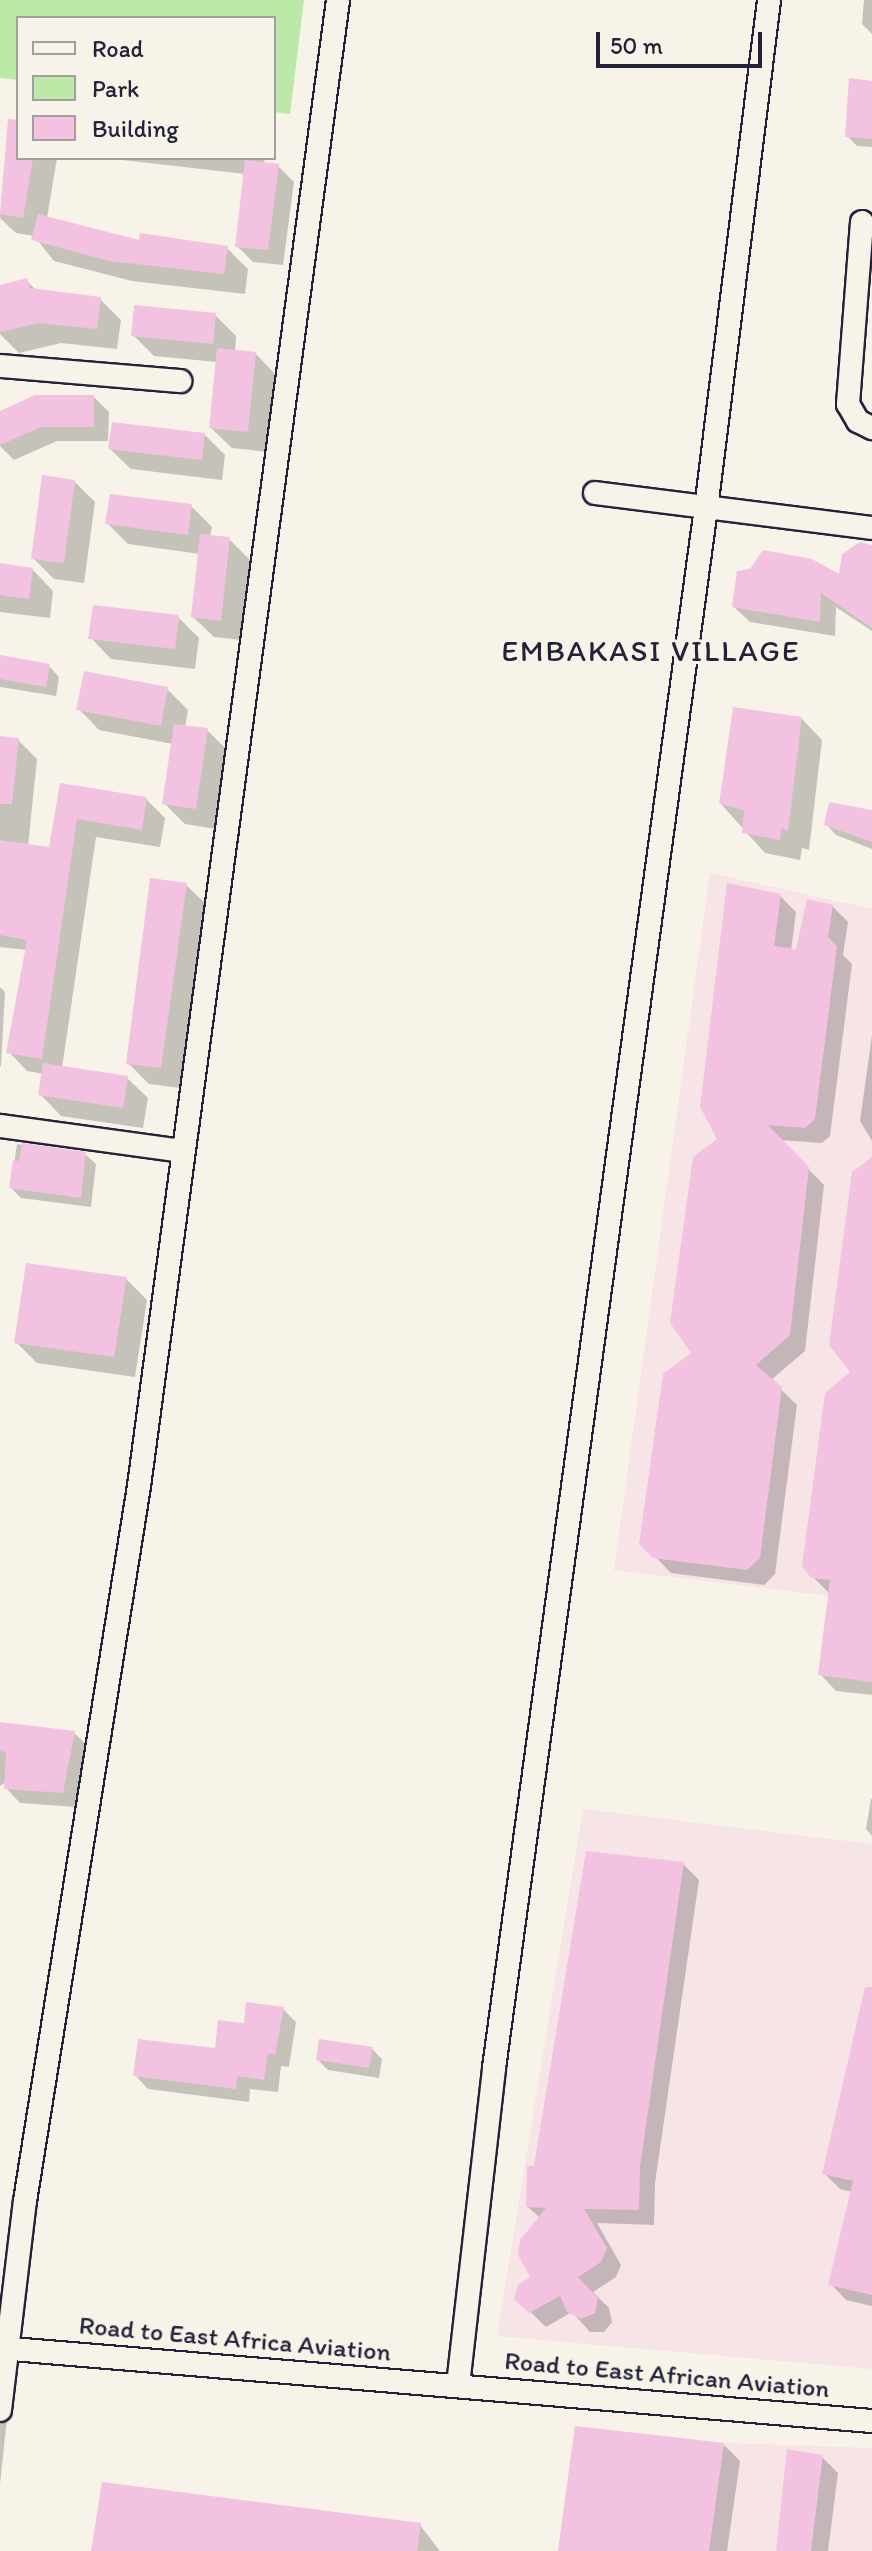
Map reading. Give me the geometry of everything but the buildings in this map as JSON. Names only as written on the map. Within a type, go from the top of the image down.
[{"type":"street","points":[[0,2410],[4,2348],[25,2201],[139,1486],[338,0]]},
{"type":"street","points":[[458,2385],[494,2068],[706,509],[769,0]]},
{"type":"street","points":[[862,222],[848,404],[858,421],[872,428]]},
{"type":"street","points":[[0,366],[180,381]]},
{"type":"street","points":[[595,493],[872,528]]},
{"type":"street","points":[[0,1126],[183,1151]]},
{"type":"street","name":"Road to East Africa Aviation","points":[[4,2348],[458,2385]]},
{"type":"street","name":"Road to East African Aviation","points":[[458,2385],[872,2421]]},
{"type":"shaded area","points":[[710,873],[872,909],[872,1601],[614,1570]]},
{"type":"shaded area","points":[[583,1809],[872,1844],[872,2369],[497,2336]]},
{"type":"shaded area","points":[[575,2426],[724,2443],[872,2448],[872,2551],[558,2551]]},
{"type":"green space","points":[[0,0],[304,0],[290,114],[276,112],[276,16],[16,16],[16,80],[0,78]]},
{"type":"district","name":"EMBAKASI VILLAGE","points":[[651,651]]}]
